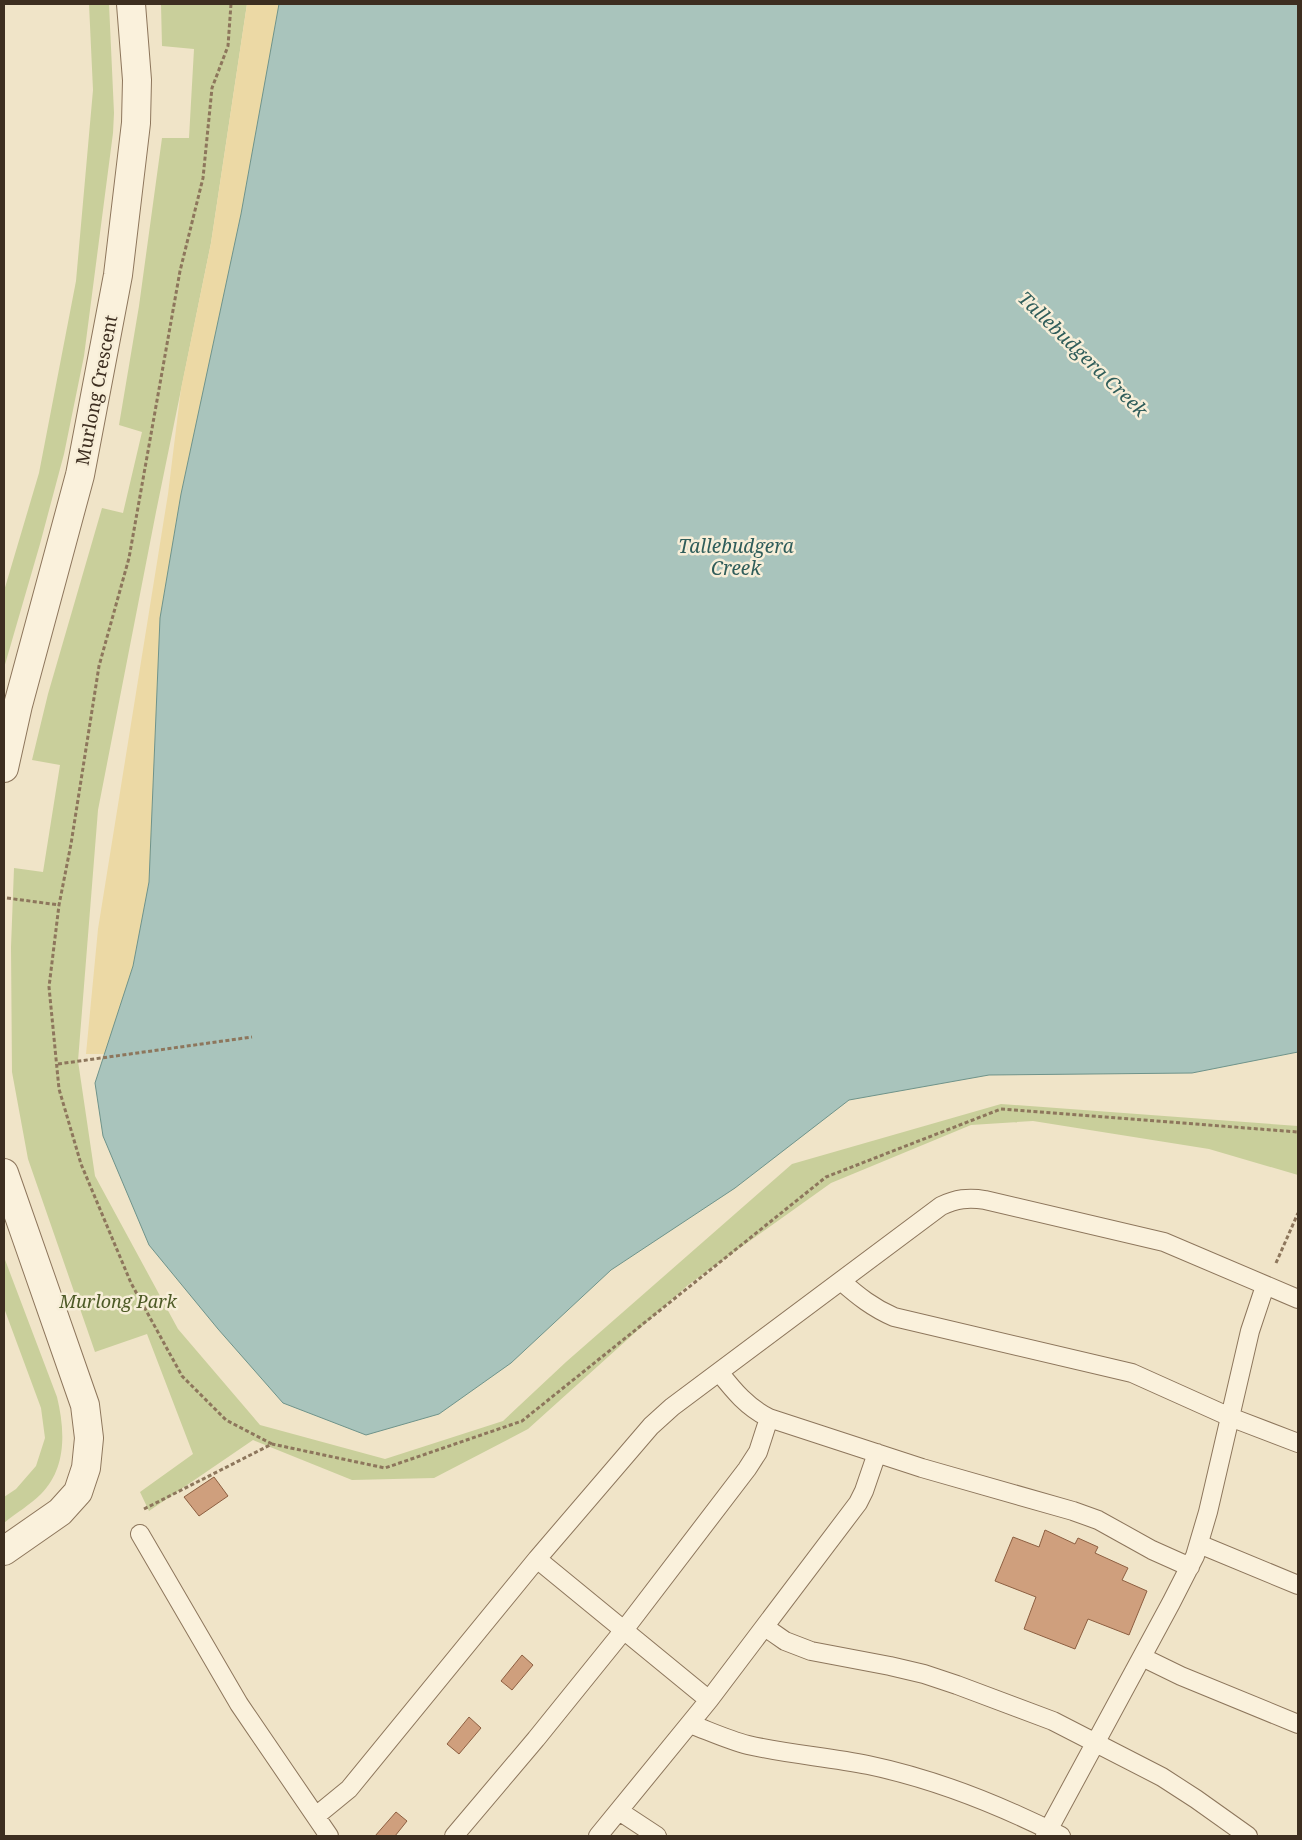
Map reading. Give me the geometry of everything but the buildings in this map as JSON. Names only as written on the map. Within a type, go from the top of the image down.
[{"type":"street","name":"Murlong Crescent","points":[[4,768],[18,705],[80,475],[118,275],[136,123],[137,80],[131,4]]},
{"type":"street","points":[[4,1174],[85,1404],[88,1438],[86,1468],[78,1492],[60,1512],[4,1551]]},
{"type":"lane","points":[[316,1816],[349,1789],[537,1560],[651,1426],[672,1407],[941,1206],[954,1200],[969,1198],[985,1200],[1164,1242],[1189,1251],[1264,1286],[1298,1299]]},
{"type":"lane","points":[[841,1281],[878,1311],[894,1317],[1132,1373],[1230,1418],[1298,1443]]},
{"type":"lane","points":[[690,1724],[727,1739],[749,1745],[861,1764],[908,1775],[981,1799],[1052,1834],[1096,1742],[1190,1567],[1199,1544],[1250,1331],[1264,1286]]},
{"type":"lane","points":[[719,1372],[742,1400],[768,1418],[922,1468],[1049,1503],[1098,1520],[1152,1550],[1190,1567]]},
{"type":"lane","points":[[454,1836],[536,1739],[624,1630],[747,1469],[758,1452],[768,1418]]},
{"type":"lane","points":[[598,1836],[709,1700],[858,1503],[877,1453]]},
{"type":"lane","points":[[140,1534],[240,1704],[329,1836]]},
{"type":"lane","points":[[1199,1544],[1298,1585]]},
{"type":"lane","points":[[537,1560],[709,1700]]},
{"type":"lane","points":[[765,1627],[785,1641],[811,1651],[890,1666],[957,1685],[1053,1720],[1162,1777],[1248,1836]]},
{"type":"lane","points":[[1142,1657],[1181,1676],[1298,1724]]},
{"type":"lane","points":[[619,1811],[657,1836]]},
{"type":"path","points":[[231,4],[228,46],[212,88],[203,178],[180,272],[128,558],[99,666],[59,905],[49,987],[59,1089],[81,1164],[131,1283],[182,1376],[226,1420],[272,1444],[385,1468],[522,1421],[826,1177],[1001,1108],[1298,1132]]},
{"type":"path","points":[[6,898],[59,905]]},
{"type":"path","points":[[58,1064],[252,1037]]},
{"type":"path","points":[[1264,1286],[1298,1213]]},
{"type":"path","points":[[137,1513],[272,1444]]},
{"type":"green space","points":[[89,4],[109,4],[114,113],[113,133],[84,356],[64,454],[4,668],[4,591],[39,473],[76,281],[93,90]]},
{"type":"green space","name":"Murlong Park","points":[[161,4],[247,4],[211,243],[98,810],[78,1061],[95,1176],[178,1329],[260,1425],[385,1459],[503,1421],[566,1362],[792,1164],[1001,1104],[1298,1126],[1298,1175],[1209,1149],[1033,1121],[971,1125],[831,1183],[688,1285],[528,1429],[434,1478],[352,1480],[253,1440],[149,1511],[140,1492],[193,1454],[147,1334],[95,1352],[28,1159],[12,1072],[11,947],[14,868],[43,872],[60,765],[32,760],[48,694],[102,508],[123,513],[142,432],[119,425],[139,306],[162,138],[189,138],[194,49],[162,46]]},
{"type":"green space","points":[[4,1257],[57,1397],[62,1422],[62,1448],[56,1473],[49,1484],[37,1498],[4,1523],[4,1497],[16,1489],[36,1466],[45,1438],[41,1408],[4,1308]]},
{"type":"sand","points":[[247,4],[279,4],[241,214],[181,494],[160,618],[149,882],[133,966],[112,1054],[86,1054],[98,929],[168,494],[181,389],[211,243]]},
{"type":"water","name":"Tallebudgera Creek","points":[[279,4],[1298,4],[1298,1052],[1192,1073],[989,1075],[849,1100],[735,1188],[611,1270],[511,1363],[439,1414],[366,1435],[283,1403],[218,1329],[149,1245],[103,1136],[95,1083],[133,966],[149,882],[160,618],[181,494],[241,214]]}]
